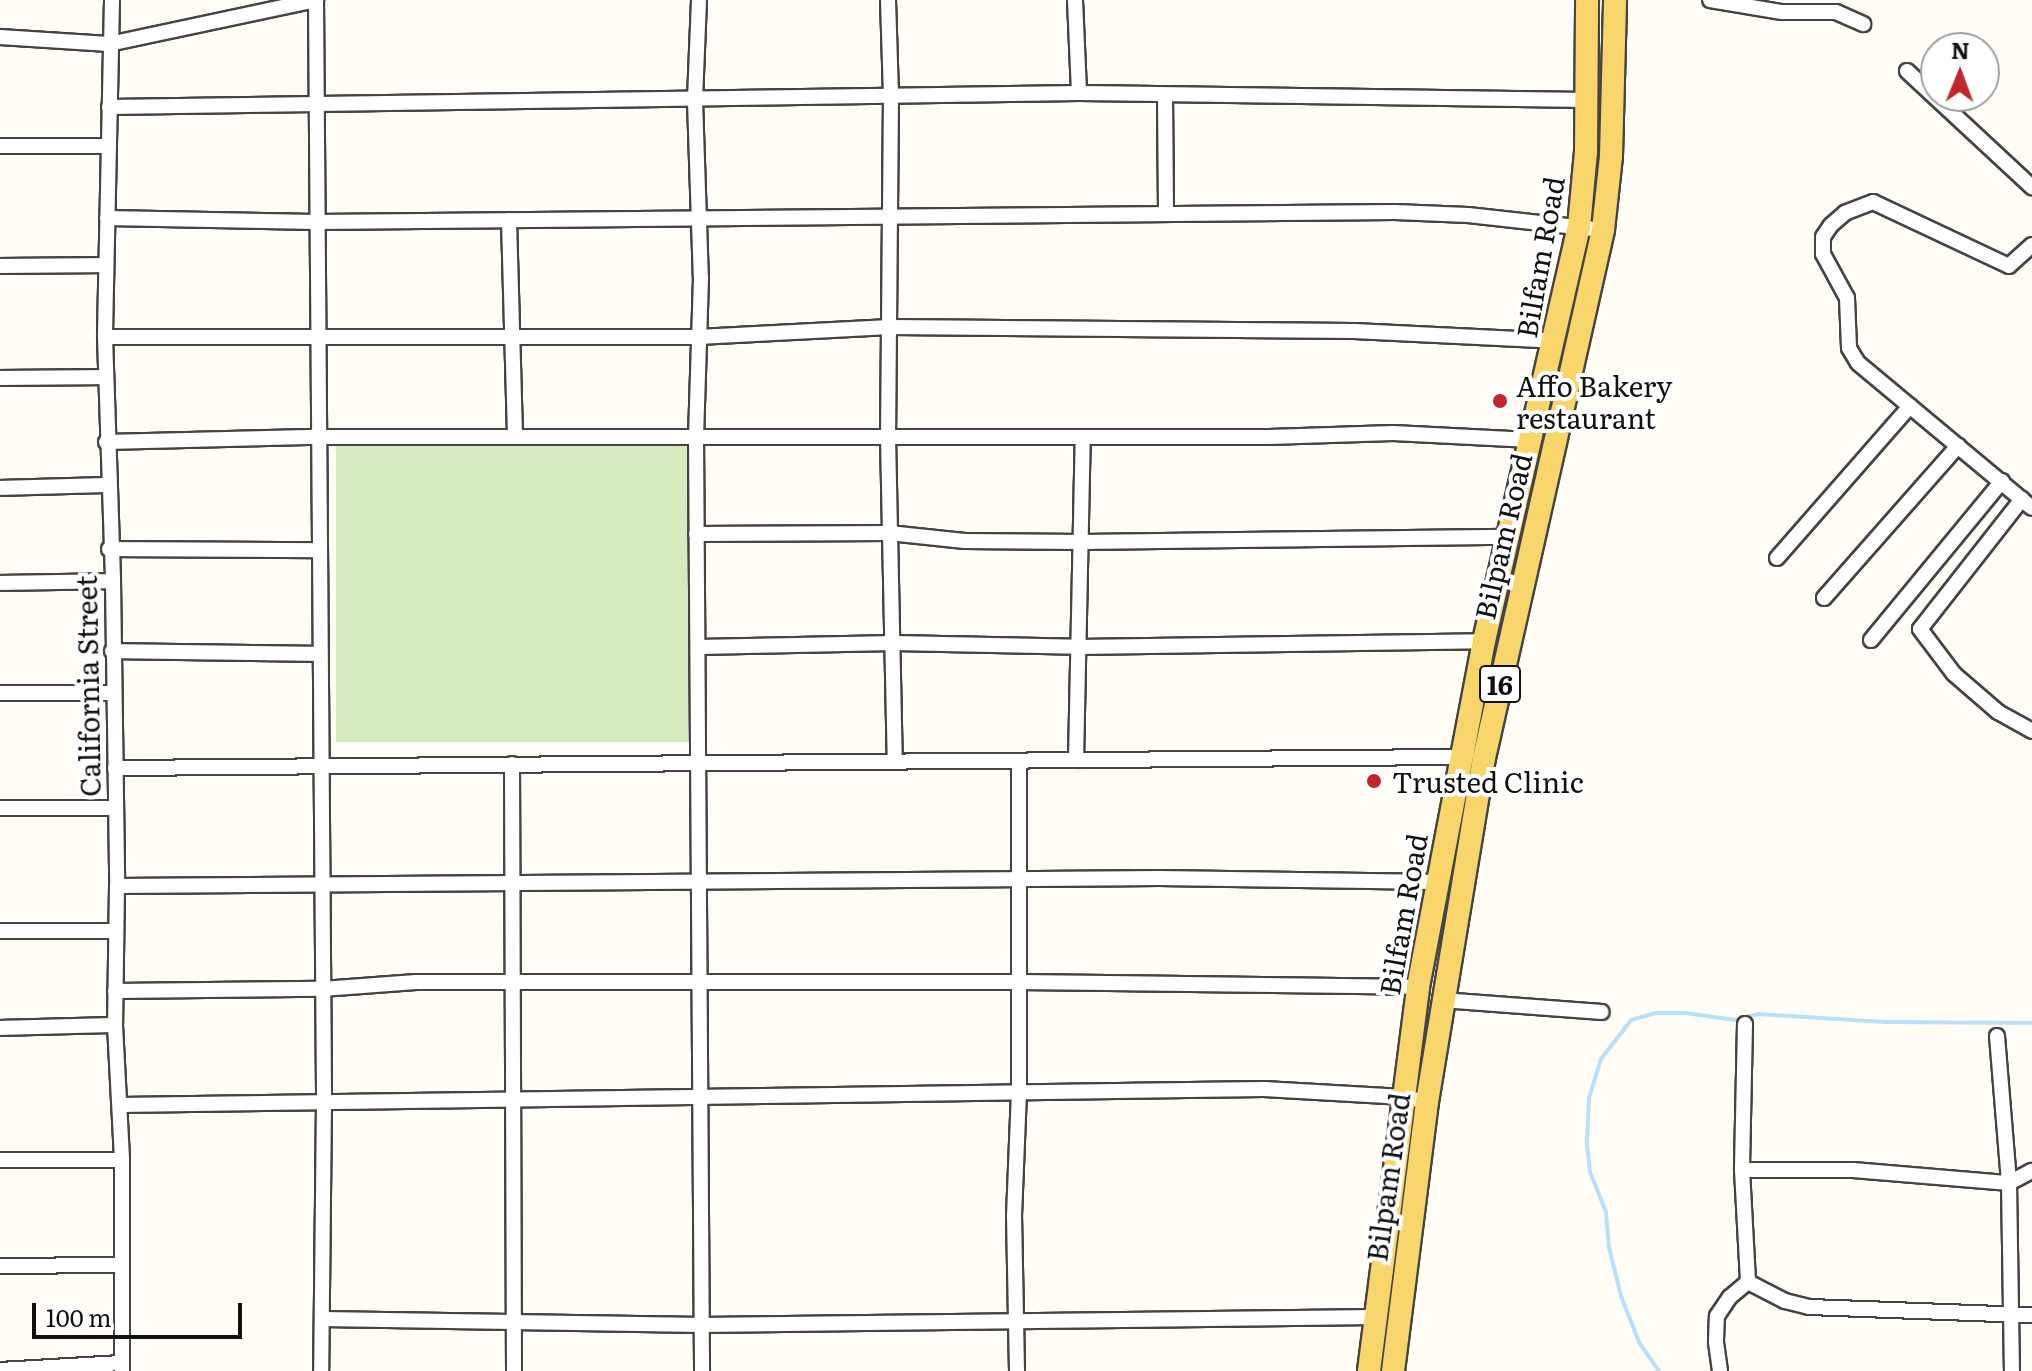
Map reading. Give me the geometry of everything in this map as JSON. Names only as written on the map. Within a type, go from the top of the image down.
[{"type":"main road","name":"Bilfam Road","points":[[1369,1371],[1418,987],[1484,641],[1579,227],[1588,100],[1587,0]]},
{"type":"main road","name":"Bilpam Road","points":[[1393,1371],[1442,1000],[1509,640],[1603,230],[1611,156],[1615,0]]},
{"type":"street","name":"California Street","points":[[112,0],[105,337],[109,549],[113,581],[117,886],[115,1025],[122,1160],[122,1367]]},
{"type":"street","points":[[0,37],[109,44],[316,0],[314,106],[324,1102],[321,1371]]},
{"type":"street","points":[[699,0],[695,101],[701,278],[696,534],[701,881],[699,1098],[702,1371]]},
{"type":"street","points":[[888,0],[891,97],[888,437],[895,762]]},
{"type":"street","points":[[1075,0],[1079,93]]},
{"type":"street","points":[[1710,0],[1782,12],[1836,12],[1863,24]]},
{"type":"street","points":[[1907,71],[2032,187]]},
{"type":"street","points":[[109,107],[695,101],[1079,93],[1588,100]]},
{"type":"street","points":[[1165,96],[1166,213]]},
{"type":"street","points":[[0,146],[109,146]]},
{"type":"street","points":[[2032,245],[2009,266],[1873,202],[1845,213],[1823,237],[1823,254],[1847,298],[1849,348],[1858,363],[2027,504],[1920,629],[1954,674],[1998,712],[2032,731]]},
{"type":"street","points":[[107,218],[316,222],[888,214],[1395,212],[1603,230]]},
{"type":"street","points":[[509,220],[515,437]]},
{"type":"street","points":[[0,266],[106,265]]},
{"type":"street","points":[[105,337],[698,337],[890,327],[1354,331],[1555,341]]},
{"type":"street","points":[[0,378],[106,377]]},
{"type":"street","points":[[1777,558],[1910,406]]},
{"type":"street","points":[[106,442],[318,437],[1083,437],[1393,433],[1531,440]]},
{"type":"street","points":[[1076,760],[1083,437]]},
{"type":"street","points":[[1824,598],[1958,446]]},
{"type":"street","points":[[1871,640],[2002,481]]},
{"type":"street","points":[[0,488],[108,485]]},
{"type":"street","points":[[696,534],[889,533],[965,541],[1082,542],[1510,537]]},
{"type":"street","points":[[109,549],[320,550]]},
{"type":"street","points":[[0,583],[113,581]]},
{"type":"street","points":[[698,647],[894,643],[1078,647],[1484,641]]},
{"type":"street","points":[[112,651],[319,654]]},
{"type":"street","points":[[0,693],[113,693]]},
{"type":"street","points":[[115,768],[1462,757]]},
{"type":"street","points":[[1017,1371],[1014,1216],[1019,1093],[1019,761]]},
{"type":"street","points":[[512,764],[514,1371]]},
{"type":"street","points":[[0,808],[114,808]]},
{"type":"street","points":[[117,886],[1020,879],[1439,882]]},
{"type":"street","points":[[0,931],[116,931]]},
{"type":"street","points":[[115,991],[322,989],[416,982],[1019,982],[1418,987]]},
{"type":"street","points":[[1442,1000],[1602,1012]]},
{"type":"street","points":[[1745,1024],[1742,1170],[1748,1282]]},
{"type":"street","points":[[0,1028],[115,1025]]},
{"type":"street","points":[[1997,1036],[2009,1183],[2012,1371]]},
{"type":"street","points":[[120,1105],[1264,1089],[1404,1097],[1427,1102]]},
{"type":"street","points":[[0,1160],[122,1160]]},
{"type":"street","points":[[1742,1170],[1853,1170],[2009,1183],[2032,1171]]},
{"type":"street","points":[[0,1266],[122,1265]]},
{"type":"street","points":[[1748,1282],[1785,1301],[1809,1307],[2032,1315]]},
{"type":"street","points":[[1720,1371],[1717,1316],[1730,1297],[1748,1282]]},
{"type":"street","points":[[322,1319],[514,1325],[702,1325],[1375,1317]]},
{"type":"street","points":[[0,1370],[122,1367]]},
{"type":"green space","points":[[336,444],[696,444],[696,742],[336,742]]},
{"type":"waterway","points":[[1659,1371],[1639,1342],[1621,1296],[1609,1247],[1606,1212],[1590,1172],[1587,1142],[1589,1098],[1601,1059],[1631,1020],[1655,1013],[1685,1013],[1736,1020],[1758,1014],[1886,1022],[2032,1023]]},
{"type":"place","name":"Affo Bakery restaurant","points":[[1500,401]]},
{"type":"place","name":"Trusted Clinic","points":[[1374,781]]}]
